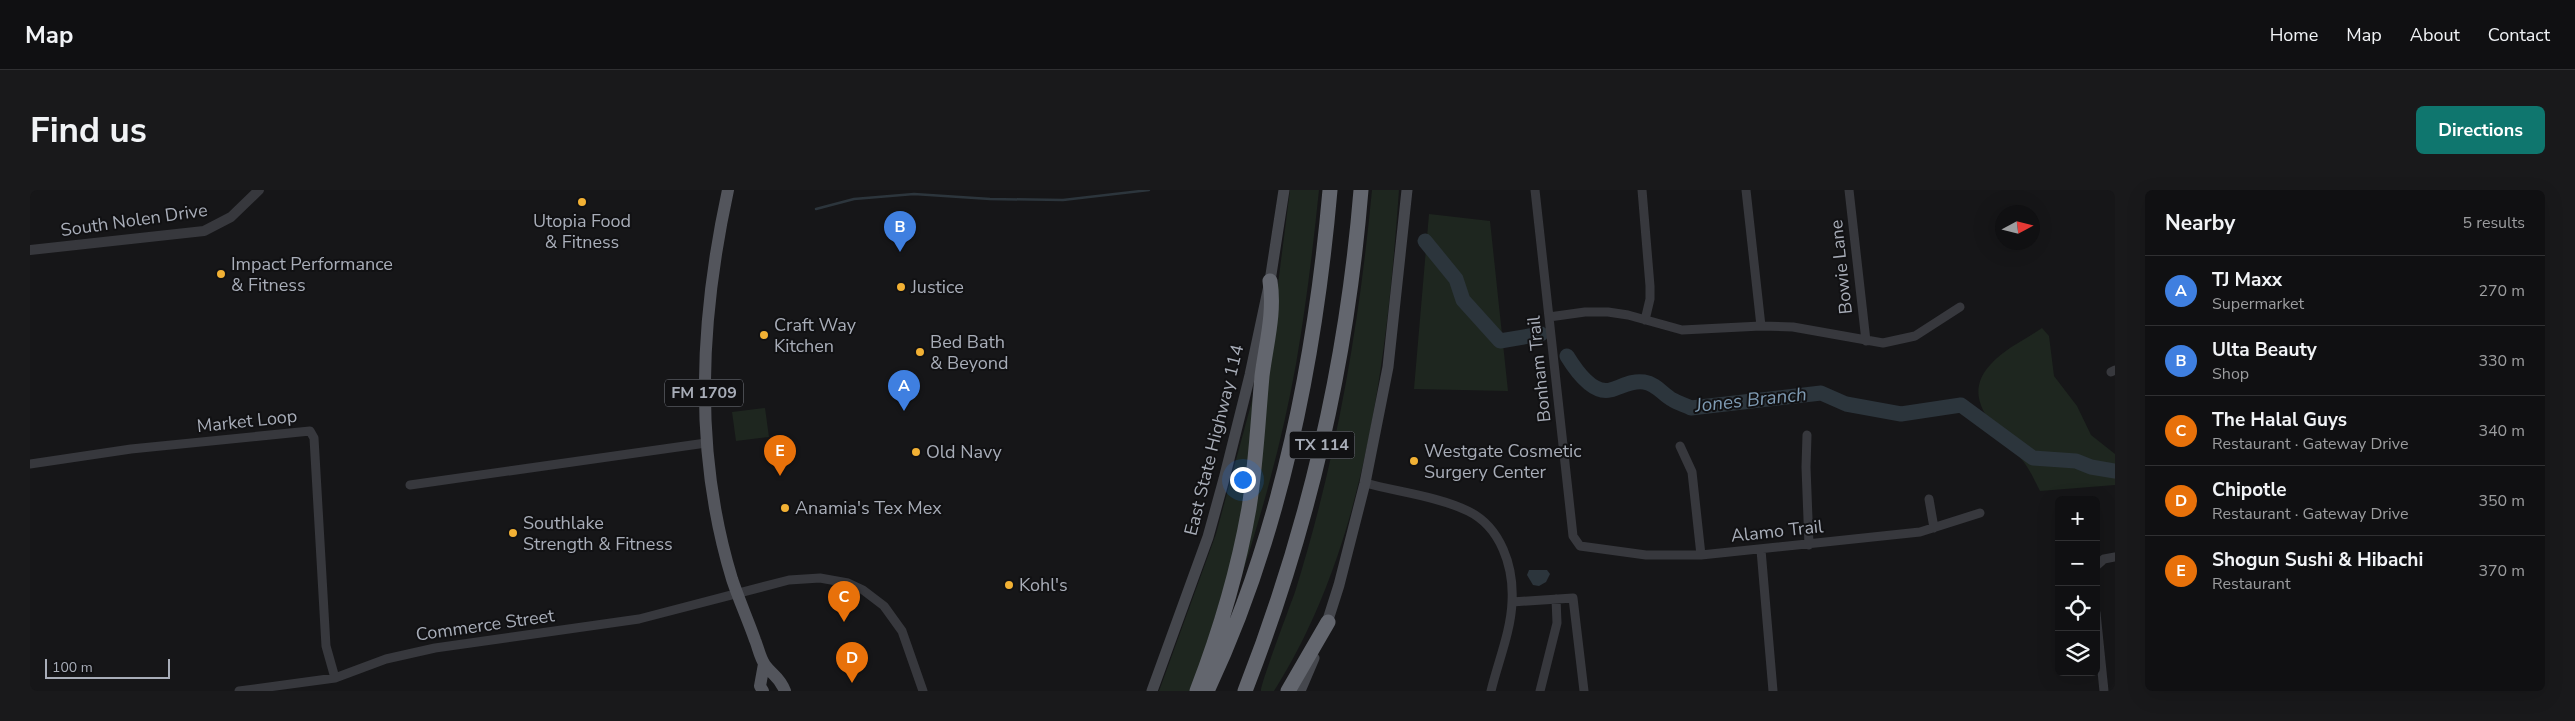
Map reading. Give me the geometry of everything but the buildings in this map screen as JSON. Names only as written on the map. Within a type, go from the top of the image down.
[{"type":"highway","name":"TX 114","points":[[1207,691],[1228,648],[1269,530],[1304,387],[1323,273],[1330,190]]},
{"type":"highway","name":"TX 114","points":[[1245,691],[1283,590],[1322,444],[1338,362],[1361,190]]},
{"type":"highway","points":[[1197,691],[1218,636],[1228,603],[1249,508],[1262,374],[1273,301],[1270,281]]},
{"type":"highway","points":[[1288,691],[1328,622]]},
{"type":"main road","name":"FM 1709","points":[[728,190],[711,283],[705,336],[704,401],[709,471],[720,531],[738,594],[764,664],[780,679],[785,691]]},
{"type":"main road","name":"East State Highway 114","points":[[1152,691],[1208,537],[1250,375],[1270,281],[1284,190]]},
{"type":"main road","points":[[1300,691],[1328,622],[1365,483],[1388,367],[1407,190]]},
{"type":"main road","name":"FM 1709","points":[[763,691],[760,686],[764,664]]},
{"type":"street","name":"South Nolen Drive","points":[[30,250],[204,231],[230,217],[259,190]]},
{"type":"street","name":"Bonham Trail","points":[[1535,190],[1573,536],[1577,544]]},
{"type":"street","points":[[1642,190],[1650,286],[1650,299],[1645,320]]},
{"type":"street","points":[[1746,190],[1761,326]]},
{"type":"street","name":"Bowie Lane","points":[[1849,190],[1866,341]]},
{"type":"street","points":[[1549,317],[1576,313],[1608,312],[1682,330],[1761,326],[1793,327],[1883,343],[1915,336],[1960,307]]},
{"type":"street","name":"Market Loop","points":[[30,464],[131,449],[310,431],[314,438],[326,646],[335,678]]},
{"type":"street","points":[[1807,435],[1806,467],[1809,545]]},
{"type":"street","points":[[410,485],[706,443]]},
{"type":"street","points":[[1680,446],[1692,472],[1701,556]]},
{"type":"street","points":[[1365,483],[1459,507],[1488,524],[1505,553],[1512,602],[1491,691]]},
{"type":"street","points":[[1929,499],[1934,528]]},
{"type":"street","name":"Alamo Trail","points":[[1577,544],[1594,550],[1646,555],[1701,556],[1809,545],[1934,528],[1980,513]]},
{"type":"street","points":[[1761,550],[1773,691]]},
{"type":"street","points":[[2100,562],[2104,559],[2115,557]]},
{"type":"street","name":"Commerce Street","points":[[239,691],[335,678],[386,660],[434,648],[639,619],[789,580],[808,578],[835,579],[863,590],[884,606],[902,631],[923,691]]},
{"type":"street","points":[[1512,602],[1573,598],[1584,691]]},
{"type":"street","points":[[1540,691],[1557,622],[1556,599]]},
{"type":"street","points":[[2098,631],[2104,691]]},
{"type":"shaded area","points":[[1290,190],[1319,190],[1309,277],[1296,364],[1279,446],[1240,581]]},
{"type":"shaded area","points":[[1372,190],[1399,190],[1387,318],[1378,384],[1366,449],[1351,513],[1331,575],[1305,635],[1274,691],[1261,691],[1310,543],[1334,443],[1353,343]]},
{"type":"shaded area","points":[[1429,214],[1490,221],[1508,391],[1414,389]]},
{"type":"shaded area","points":[[2042,328],[2049,336],[2054,376],[2077,406],[2091,435],[2115,454],[2115,485],[2040,491],[2026,464],[1994,427],[1980,403],[1978,390],[1982,377],[1991,364],[2015,344]]},
{"type":"shaded area","points":[[1253,397],[1256,397],[1249,469],[1234,555],[1192,691],[1159,691],[1216,534]]},
{"type":"shaded area","points":[[765,408],[769,437],[736,441],[732,412]]},
{"type":"shaded area","points":[[1529,570],[1547,570],[1550,574],[1546,582],[1539,586],[1533,585],[1527,575]]},
{"type":"waterway","name":"Jones Branch","points":[[816,209],[854,199],[914,194],[990,199],[1063,200],[1149,190]]},
{"type":"waterway","name":"Jones Branch","points":[[1425,241],[1456,279],[1463,300],[1500,341],[1541,334]]},
{"type":"waterway","name":"Jones Branch","points":[[1567,356],[1585,379],[1597,388],[1610,390],[1631,383],[1649,383],[1673,400],[1691,408],[1821,393],[1846,404],[1901,414],[1961,405],[2033,458],[2076,461],[2091,467],[2115,471]]},
{"type":"place","name":"Utopia Food & Fitness","points":[[582,202]]},
{"type":"place","name":"Ulta Beauty","points":[[900,252]]},
{"type":"place","name":"Impact Performance & Fitness","points":[[221,274]]},
{"type":"place","name":"Justice","points":[[901,287]]},
{"type":"place","name":"Craft Way Kitchen","points":[[764,335]]},
{"type":"place","name":"Bed Bath & Beyond","points":[[920,352]]},
{"type":"place","name":"TJ Maxx","points":[[904,411]]},
{"type":"place","name":"Old Navy","points":[[916,452]]},
{"type":"place","name":"Westgate Cosmetic Surgery Center","points":[[1414,461]]},
{"type":"place","name":"Shogun Sushi & Hibachi","points":[[780,476]]},
{"type":"place","name":"Anamia's Tex Mex","points":[[785,508]]},
{"type":"place","name":"Southlake Strength & Fitness","points":[[513,533]]},
{"type":"place","name":"Kohl's","points":[[1009,585]]},
{"type":"place","name":"The Halal Guys","points":[[844,622]]},
{"type":"place","name":"Chipotle","points":[[852,683]]}]
